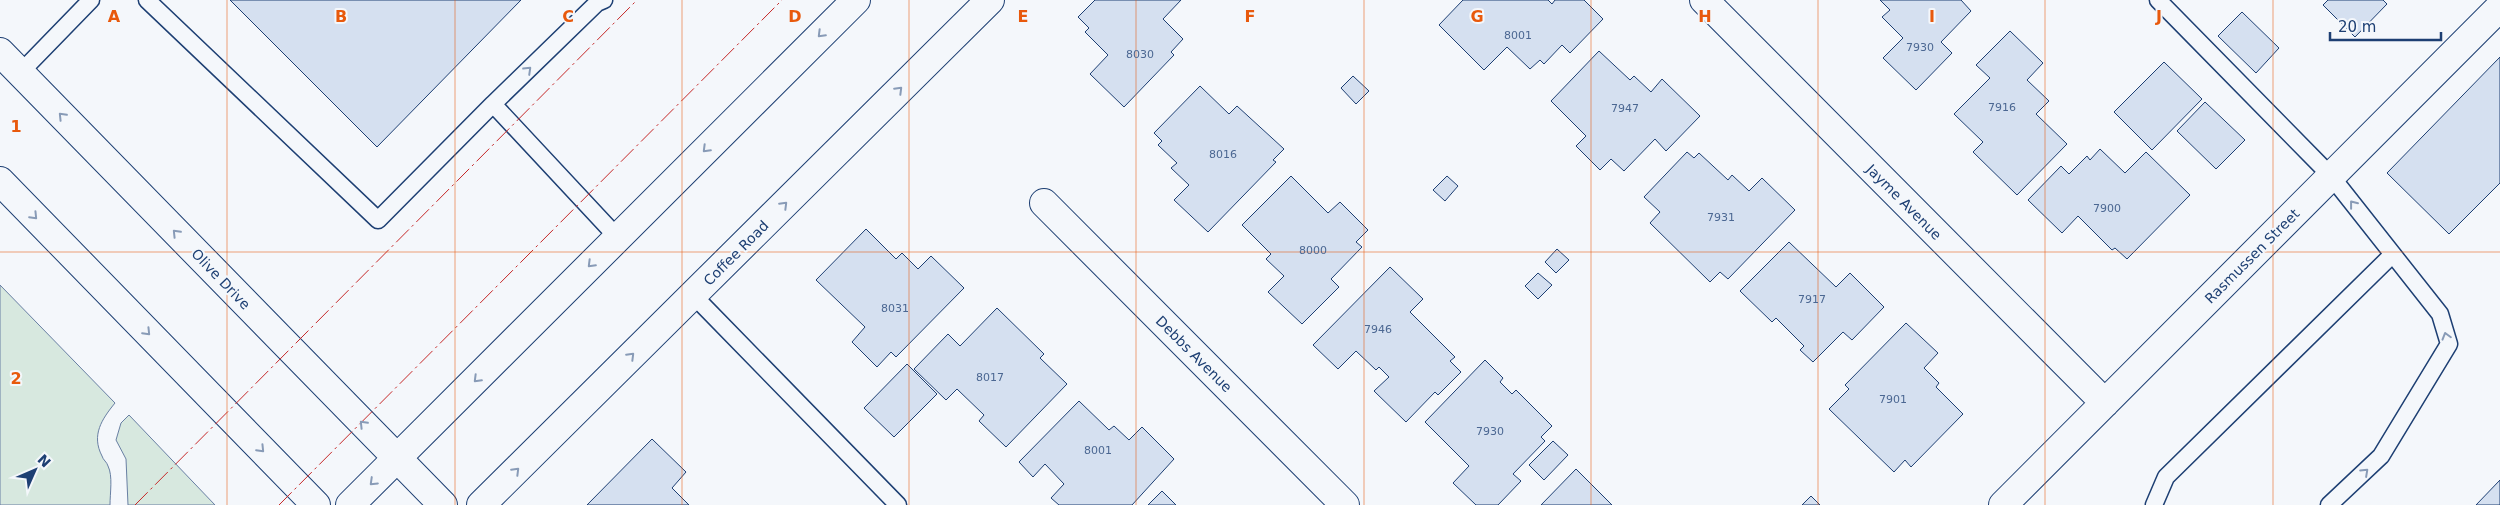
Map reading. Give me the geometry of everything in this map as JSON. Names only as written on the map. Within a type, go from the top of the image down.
[{"type":"main road","points":[[350,505],[856,0]]},
{"type":"main road","name":"Coffee Road","points":[[481,505],[990,0]]},
{"type":"main road","name":"Jayme Avenue","points":[[1704,0],[2105,403]]},
{"type":"main road","name":"Rasmussen Street","points":[[2003,505],[2500,7]]},
{"type":"main road","name":"Olive Drive","points":[[0,52],[443,505]]},
{"type":"main road","points":[[0,181],[316,505]]},
{"type":"main road","name":"Debbs Avenue","points":[[1044,203],[1345,505]]},
{"type":"lane","points":[[20,73],[91,0]]},
{"type":"lane","points":[[147,0],[378,220],[598,1]]},
{"type":"lane","points":[[2158,0],[2331,176],[2440,314],[2449,344],[2381,456],[2329,505]]},
{"type":"lane","points":[[493,104],[618,238]]},
{"type":"lane","points":[[2154,505],[2166,477],[2392,255]]},
{"type":"lane","points":[[692,296],[898,505]]},
{"type":"shaded area","points":[[0,285],[115,403],[102,421],[98,434],[99,448],[110,470],[110,505],[0,505]]},
{"type":"shaded area","points":[[129,415],[215,505],[128,505],[126,459],[116,440],[121,423]]},
{"type":"building","points":[[230,0],[521,0],[377,147]]},
{"type":"building","points":[[1095,0],[1181,0],[1163,19],[1183,39],[1171,52],[1174,55],[1124,107],[1090,74],[1108,55],[1085,32],[1089,28],[1078,17]]},
{"type":"building","points":[[1463,0],[1548,0],[1552,4],[1555,0],[1584,0],[1603,19],[1570,53],[1562,45],[1544,64],[1540,60],[1530,69],[1507,47],[1484,70],[1439,25]]},
{"type":"building","points":[[1880,0],[1961,0],[1971,11],[1941,42],[1952,53],[1916,90],[1883,58],[1903,38],[1882,17],[1890,10]]},
{"type":"building","points":[[2328,0],[2383,0],[2387,4],[2355,37],[2323,5]]},
{"type":"building","points":[[2242,12],[2279,48],[2256,73],[2218,36]]},
{"type":"building","points":[[2010,31],[2043,63],[2027,80],[2049,101],[2036,114],[2067,144],[2017,195],[1973,152],[1983,142],[1954,114],[1990,78],[1976,65]]},
{"type":"building","points":[[1599,51],[1630,80],[1634,76],[1651,92],[1662,79],[1700,116],[1666,151],[1655,139],[1624,171],[1611,159],[1600,170],[1576,146],[1586,136],[1551,101]]},
{"type":"building","points":[[2500,57],[2500,183],[2449,234],[2387,173]]},
{"type":"building","points":[[2164,62],[2202,99],[2152,150],[2114,112]]},
{"type":"building","points":[[1353,76],[1369,91],[1356,104],[1341,88]]},
{"type":"building","points":[[1200,86],[1229,114],[1237,106],[1284,149],[1273,160],[1276,162],[1208,232],[1174,200],[1189,185],[1171,168],[1177,163],[1158,145],[1162,141],[1154,133]]},
{"type":"building","points":[[2205,102],[2245,140],[2216,169],[2177,131]]},
{"type":"building","points":[[2100,149],[2125,173],[2146,152],[2190,195],[2127,259],[2115,248],[2112,250],[2078,216],[2062,233],[2028,200],[2061,166],[2069,174],[2087,156],[2090,160]]},
{"type":"building","points":[[1687,152],[1694,158],[1699,153],[1728,180],[1732,175],[1749,191],[1762,178],[1795,210],[1728,279],[1720,272],[1710,282],[1650,223],[1660,212],[1644,197]]},
{"type":"building","points":[[1291,176],[1328,213],[1340,202],[1368,230],[1356,242],[1362,247],[1331,279],[1339,287],[1302,324],[1268,292],[1284,276],[1266,259],[1271,254],[1242,225]]},
{"type":"building","points":[[1447,176],[1458,186],[1445,201],[1433,190]]},
{"type":"building","points":[[866,229],[896,259],[902,253],[918,269],[931,256],[964,288],[896,357],[891,352],[877,367],[852,342],[865,327],[816,280]]},
{"type":"building","points":[[1789,242],[1836,287],[1850,273],[1884,307],[1852,340],[1843,332],[1813,362],[1800,350],[1804,346],[1776,318],[1772,322],[1740,291]]},
{"type":"building","points":[[1557,249],[1569,260],[1556,273],[1545,262]]},
{"type":"building","points":[[1390,267],[1423,299],[1410,312],[1455,357],[1450,361],[1461,372],[1438,395],[1435,392],[1406,422],[1374,391],[1389,377],[1379,367],[1376,370],[1356,351],[1338,369],[1313,345]]},
{"type":"building","points":[[1538,273],[1552,285],[1538,299],[1525,286]]},
{"type":"building","points":[[997,308],[1044,354],[1040,358],[1067,384],[1006,447],[979,421],[984,415],[957,389],[946,400],[914,369],[948,334],[960,346]]},
{"type":"building","points":[[1906,323],[1938,353],[1924,368],[1939,383],[1936,387],[1963,414],[1911,467],[1905,460],[1894,472],[1829,409],[1849,389],[1845,385]]},
{"type":"building","points":[[1485,360],[1503,378],[1500,382],[1512,394],[1516,390],[1552,426],[1541,437],[1545,441],[1513,474],[1521,481],[1498,505],[1476,505],[1453,483],[1469,466],[1425,422]]},
{"type":"building","points":[[907,364],[937,394],[894,437],[864,408]]},
{"type":"building","points":[[1079,401],[1109,430],[1114,426],[1129,440],[1142,427],[1174,459],[1132,505],[1059,505],[1051,498],[1064,484],[1045,464],[1033,477],[1019,462]]},
{"type":"building","points":[[652,439],[686,472],[672,488],[689,505],[587,505]]},
{"type":"building","points":[[1553,441],[1568,455],[1544,480],[1529,465]]},
{"type":"building","points":[[1576,469],[1612,505],[1541,505]]},
{"type":"building","points":[[2500,480],[2500,505],[2476,505]]},
{"type":"building","points":[[1162,491],[1176,505],[1148,505]]},
{"type":"building","points":[[1811,496],[1820,505],[1802,505]]},
{"type":"power","points":[[135,505],[637,0]]},
{"type":"power","points":[[279,505],[782,0]]}]
